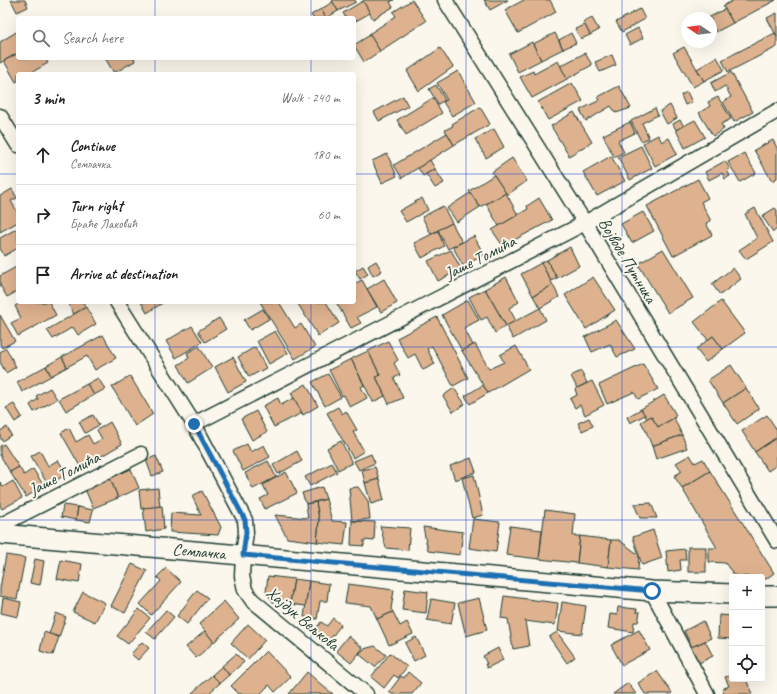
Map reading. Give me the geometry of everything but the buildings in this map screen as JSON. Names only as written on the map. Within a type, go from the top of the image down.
[{"type":"main road","name":"Семлачка","points":[[3,528],[243,555],[652,591],[729,594]]},
{"type":"main road","points":[[765,596],[777,596]]},
{"type":"street","name":"Војводе Путника","points":[[445,0],[585,223],[777,541]]},
{"type":"street","name":"Јаше Томића","points":[[194,424],[585,223],[777,111]]},
{"type":"street","points":[[0,116],[16,142]]},
{"type":"street","name":"Хајдук Вељкова","points":[[118,304],[194,424],[245,520],[246,532],[242,576],[244,585],[252,600],[366,694]]},
{"type":"street","name":"Јаше Томића","points":[[3,528],[141,454]]},
{"type":"street","points":[[652,591],[707,694]]},
{"type":"route","points":[[194,424],[245,520],[246,532],[243,555],[652,591]]}]
